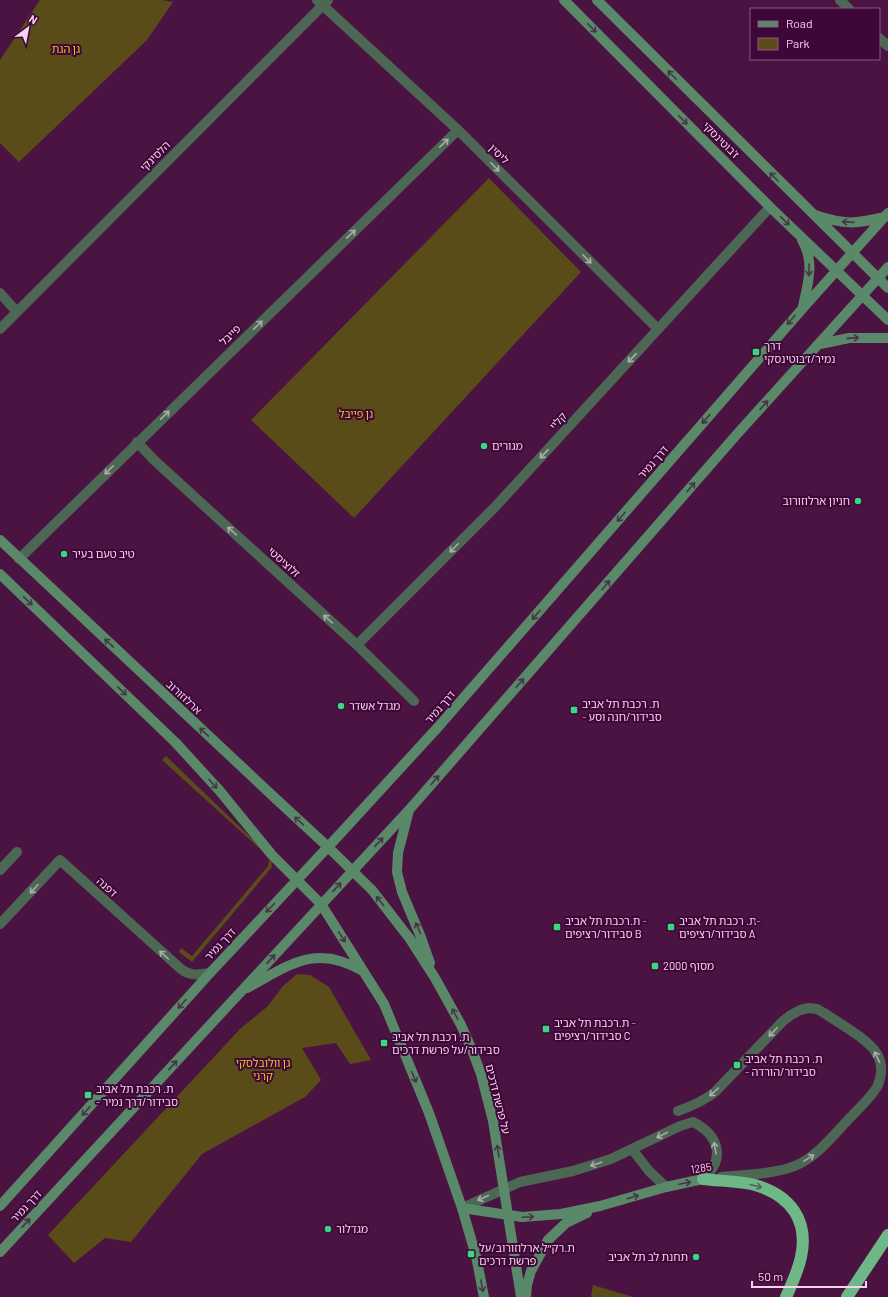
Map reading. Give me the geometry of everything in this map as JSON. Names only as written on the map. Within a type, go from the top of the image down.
[{"type":"highway","points":[[703,1179],[754,1185],[783,1198],[795,1210],[801,1224],[803,1238],[801,1256],[786,1297]]},
{"type":"highway","points":[[846,1297],[888,1235]]},
{"type":"main road","name":"ז'בוטינסקי","points":[[564,0],[770,207],[888,320]]},
{"type":"main road","name":"ז'בוטינסקי","points":[[597,0],[888,288]]},
{"type":"main road","points":[[812,214],[833,221],[849,223],[859,223],[886,215]]},
{"type":"main road","name":"דרך נמיר","points":[[0,1206],[210,973],[440,726],[836,270],[886,215]]},
{"type":"main road","points":[[798,233],[807,251],[810,265],[808,285],[803,308]]},
{"type":"main road","name":"דרך נמיר","points":[[0,1252],[409,810],[738,433],[888,267]]},
{"type":"main road","points":[[820,344],[849,338],[888,338]]},
{"type":"main road","name":"ארלוזורוב","points":[[0,540],[352,870]]},
{"type":"main road","points":[[0,574],[175,742],[219,790],[272,855],[321,904],[384,1004],[429,1112],[462,1208],[476,1256],[484,1297]]},
{"type":"main road","points":[[409,810],[398,853],[397,872],[402,892],[420,934],[435,978]]},
{"type":"main road","name":"על פרשת דרכים","points":[[352,870],[372,890],[410,939],[435,978],[467,1038],[481,1074],[493,1121],[521,1297]]},
{"type":"main road","points":[[240,992],[294,962],[309,959],[324,957],[340,960],[365,972]]},
{"type":"main road","name":"1285","points":[[462,1208],[522,1217],[561,1214],[600,1206],[666,1187],[703,1179]]},
{"type":"main road","points":[[526,1297],[527,1285],[531,1271],[548,1240],[566,1223],[600,1206]]},
{"type":"street","points":[[840,0],[848,8]]},
{"type":"street","name":"ליסין","points":[[323,2],[458,130],[658,330]]},
{"type":"street","name":"הלסינקי","points":[[0,329],[323,2]]},
{"type":"street","points":[[880,39],[888,46]]},
{"type":"street","name":"פייבל","points":[[19,559],[136,442],[458,130]]},
{"type":"street","name":"קליי","points":[[356,645],[495,507],[770,207]]},
{"type":"street","points":[[0,293],[17,312]]},
{"type":"street","name":"זלוציסטי","points":[[136,442],[356,645],[414,701]]},
{"type":"street","points":[[1,867],[17,852]]},
{"type":"street","name":"דפנה","points":[[0,924],[60,860],[186,973],[198,976],[210,973]]},
{"type":"street","name":"1285","points":[[678,1111],[693,1106],[715,1092],[783,1021],[800,1010],[809,1008],[817,1009],[824,1013],[869,1044],[877,1054],[881,1073],[878,1086],[867,1101],[814,1154],[796,1166],[773,1172],[703,1179]]},
{"type":"street","points":[[462,1208],[520,1182],[555,1176],[596,1165],[680,1126],[693,1122],[706,1130],[712,1137],[717,1152],[716,1162],[712,1172],[703,1179]]},
{"type":"street","points":[[632,1149],[649,1171],[666,1187]]},
{"type":"green space","name":"גן הגת","points":[[40,0],[162,0],[173,2],[147,40],[19,162],[0,143],[0,60]]},
{"type":"green space","name":"גן פייבל","points":[[489,178],[581,272],[354,518],[251,420]]},
{"type":"green space","points":[[166,756],[271,857],[272,867],[192,962],[179,952],[181,948],[192,956],[268,866],[270,858],[162,760]]},
{"type":"green space","name":"גן וולובלסקי קרני","points":[[297,974],[310,975],[329,987],[371,1060],[350,1064],[336,1043],[302,1048],[321,1080],[305,1097],[202,1154],[131,1242],[105,1238],[74,1263],[48,1235],[240,1029],[268,1006],[283,986]]},
{"type":"green space","points":[[593,1285],[633,1297],[591,1297]]},
{"type":"place","name":"דרך נמיר/ז׳בוטינסקי","points":[[756,352]]},
{"type":"place","name":"מגורים","points":[[484,446]]},
{"type":"place","name":"חניון ארלוזורוב","points":[[858,501]]},
{"type":"place","name":"טיב טעם בעיר","points":[[64,554]]},
{"type":"place","name":"מגדל אשדר","points":[[341,706]]},
{"type":"place","name":"ת. רכבת תל אביב - סבידור/חנה וסע","points":[[574,710]]},
{"type":"place","name":"ת.רכבת תל אביב - סבידור/רציפים B","points":[[557,927]]},
{"type":"place","name":"ת. רכבת תל אביב- סבידור/רציפים A","points":[[671,927]]},
{"type":"place","name":"מסוף 2000","points":[[655,966]]},
{"type":"place","name":"ת.רכבת תל אביב - סבידור/רציפים C","points":[[546,1029]]},
{"type":"place","name":"ת. רכבת תל אביב סבידור/על פרשת דרכים","points":[[384,1043]]},
{"type":"place","name":"ת. רכבת תל אביב - סבידור/הורדה","points":[[737,1065]]},
{"type":"place","name":"ת. רכבת תל אביב - סבידור/דרך נמיר","points":[[88,1095]]},
{"type":"place","name":"מגדלור","points":[[328,1229]]},
{"type":"place","name":"ת.רק״ל ארלוזורוב/על פרשת דרכים","points":[[471,1254]]},
{"type":"place","name":"תחנת לב תל אביב","points":[[696,1257]]}]
